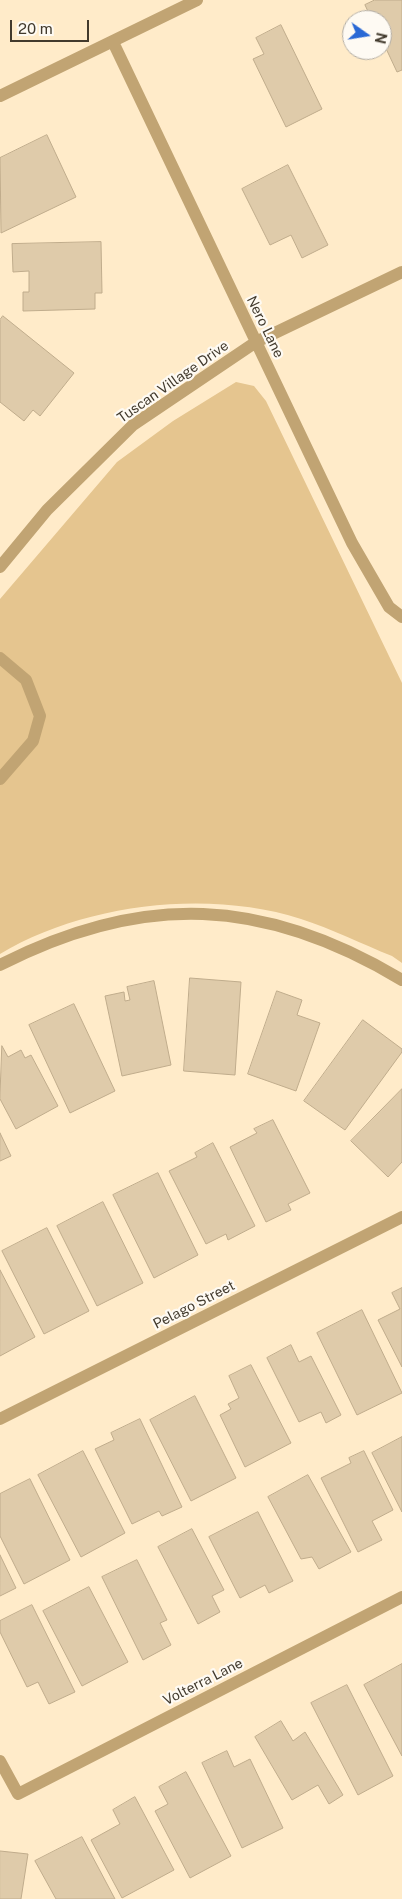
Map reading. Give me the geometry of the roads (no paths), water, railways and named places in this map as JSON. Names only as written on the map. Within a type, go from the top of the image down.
[{"type":"street","points":[[0,96],[197,0]]},
{"type":"street","name":"Nero Lane","points":[[112,42],[352,543],[389,607],[402,617]]},
{"type":"street","name":"Tuscan Village Drive","points":[[0,567],[47,510],[133,425],[256,342],[402,272]]},
{"type":"street","points":[[0,658],[26,680],[40,716],[33,741],[0,779]]},
{"type":"street","points":[[0,965],[38,946],[85,929],[131,919],[175,914],[219,915],[258,919],[332,942],[402,980]]},
{"type":"street","name":"Pelago Street","points":[[0,1419],[402,1217]]},
{"type":"street","name":"Volterra Lane","points":[[0,1761],[18,1794],[402,1597]]}]
